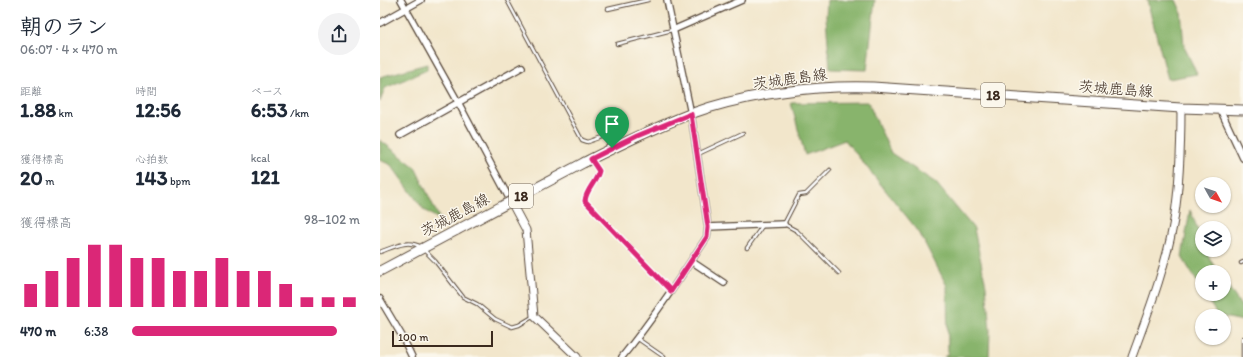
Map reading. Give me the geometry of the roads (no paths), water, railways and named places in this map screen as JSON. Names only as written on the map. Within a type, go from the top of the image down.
[{"type":"main road","name":"茨城鹿島線","points":[[380,271],[637,136],[691,114],[736,101],[762,96],[815,88],[840,87],[900,89],[1181,108],[1243,110]]},
{"type":"street","points":[[401,0],[458,102],[526,230],[534,316],[576,357]]},
{"type":"street","points":[[380,23],[421,0]]},
{"type":"street","points":[[622,357],[638,338],[707,237],[708,227],[691,114],[667,0]]},
{"type":"street","points":[[673,30],[742,0]]},
{"type":"street","points":[[400,135],[522,67]]},
{"type":"street","points":[[1132,357],[1150,308],[1166,254],[1174,220],[1178,184],[1181,108]]},
{"type":"street","points":[[1220,109],[1243,158]]},
{"type":"street","points":[[708,227],[784,224]]},
{"type":"street","points":[[691,261],[724,283]]},
{"type":"street","points":[[380,299],[402,336],[412,357]]},
{"type":"lane","points":[[507,0],[582,140],[588,142],[605,136],[612,148]]},
{"type":"lane","points":[[608,9],[648,0]]},
{"type":"lane","points":[[617,44],[673,30]]},
{"type":"lane","points":[[697,154],[743,133]]},
{"type":"lane","points":[[588,161],[599,171],[597,179],[586,193],[585,201],[671,291]]},
{"type":"lane","points":[[830,170],[806,194],[798,195],[784,224],[797,231],[839,273]]},
{"type":"lane","points":[[747,248],[763,225]]},
{"type":"lane","points":[[380,252],[400,244],[409,243],[423,248],[463,297],[477,304],[495,319],[512,327],[519,325],[534,316]]},
{"type":"lane","points":[[638,338],[664,357]]},
{"type":"lane","points":[[1243,338],[1243,357]]}]
